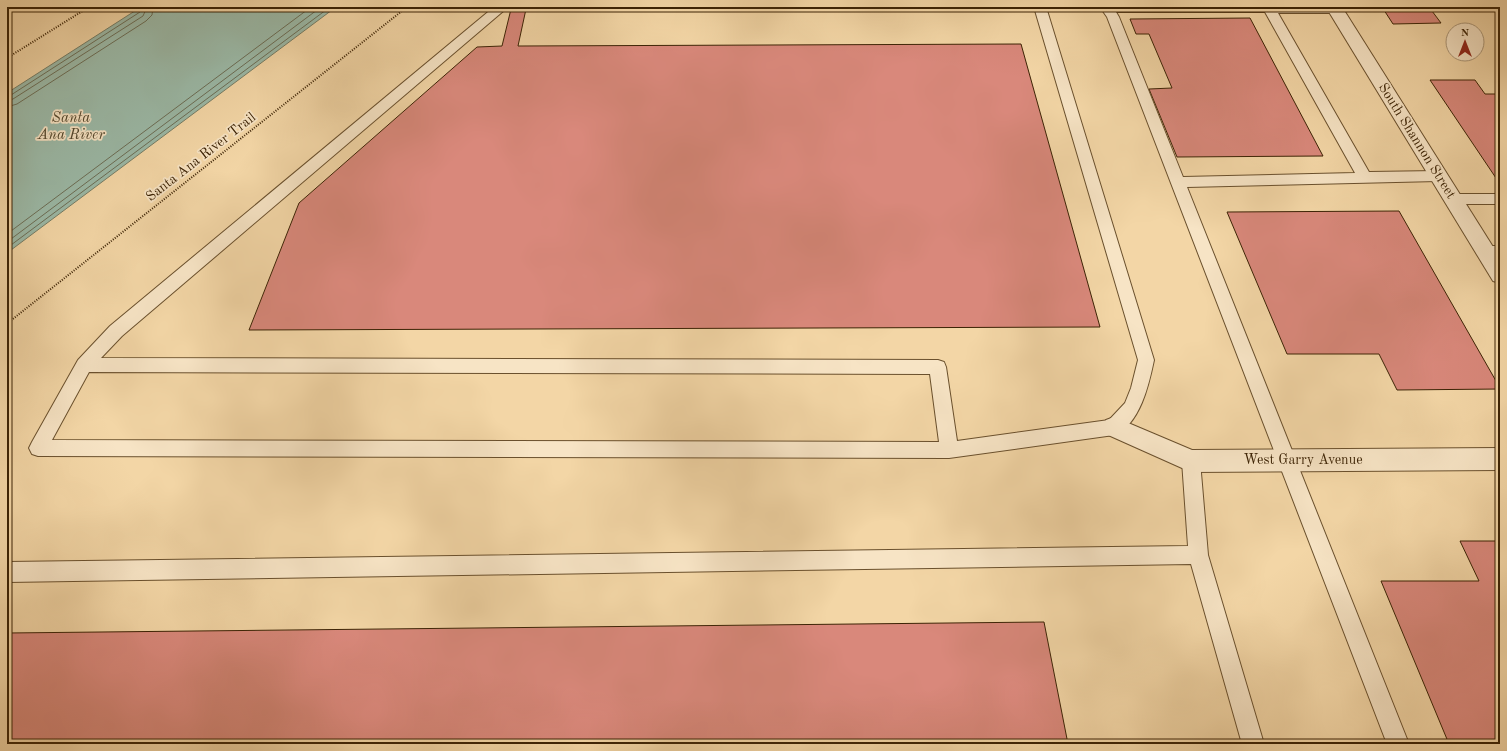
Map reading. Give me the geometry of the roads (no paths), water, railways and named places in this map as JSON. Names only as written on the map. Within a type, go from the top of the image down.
[{"type":"street","name":"South Shannon Street","points":[[1334,8],[1438,176],[1453,199],[1493,252],[1500,275]]},
{"type":"street","name":"West Garry Avenue","points":[[1114,427],[1191,460],[1500,459]]},
{"type":"lane","points":[[502,7],[116,331],[84,365],[38,448],[949,450],[1114,427],[1131,408],[1140,388],[1146,360],[1040,7]]},
{"type":"lane","points":[[1106,8],[1334,8]]},
{"type":"lane","points":[[1106,8],[1113,17],[1398,744]]},
{"type":"lane","points":[[1269,8],[1365,178]]},
{"type":"lane","points":[[1178,182],[1438,176]]},
{"type":"lane","points":[[1453,199],[1500,199]]},
{"type":"lane","points":[[84,365],[938,367],[949,450]]},
{"type":"lane","points":[[1191,460],[1198,555],[1253,744]]},
{"type":"lane","points":[[7,572],[1198,555]]},
{"type":"water","name":"Santa Ana River","points":[[141,7],[336,7],[7,253],[7,93]]}]
